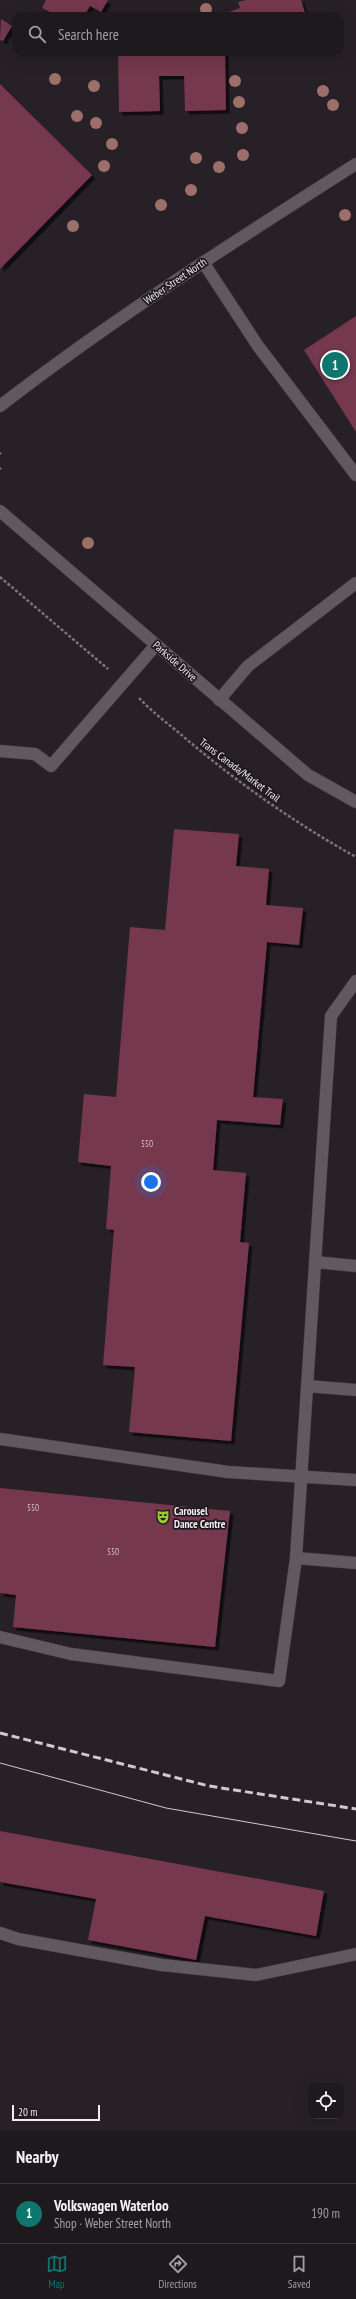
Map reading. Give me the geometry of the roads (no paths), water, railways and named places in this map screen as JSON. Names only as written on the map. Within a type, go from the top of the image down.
[{"type":"street","name":"Weber Street North","points":[[0,406],[65,355],[202,262],[356,164]]},
{"type":"street","points":[[202,262],[258,346],[356,475]]},
{"type":"street","name":"Parkside Drive","points":[[0,511],[219,700],[308,774],[356,802]]},
{"type":"street","points":[[219,700],[248,666],[356,583]]},
{"type":"street","points":[[0,751],[35,754],[51,766],[156,646]]},
{"type":"street","points":[[0,1637],[71,1654],[279,1681],[296,1558],[331,1016],[356,981]]},
{"type":"street","points":[[316,1262],[356,1266]]},
{"type":"street","points":[[307,1386],[356,1390]]},
{"type":"street","points":[[0,1439],[228,1472],[356,1480]]},
{"type":"street","points":[[296,1558],[356,1564]]},
{"type":"street","points":[[0,1932],[18,1938],[162,1965],[256,1975],[356,1954]]},
{"type":"tram line","points":[[0,1763],[166,1808],[356,1841]]},
{"type":"railway","points":[[0,1733],[209,1786],[356,1809]]},
{"type":"place","name":"Volkswagen Waterloo","points":[[335,365]]},
{"type":"place","name":"Carousel Dance Centre","points":[[163,1517]]}]
